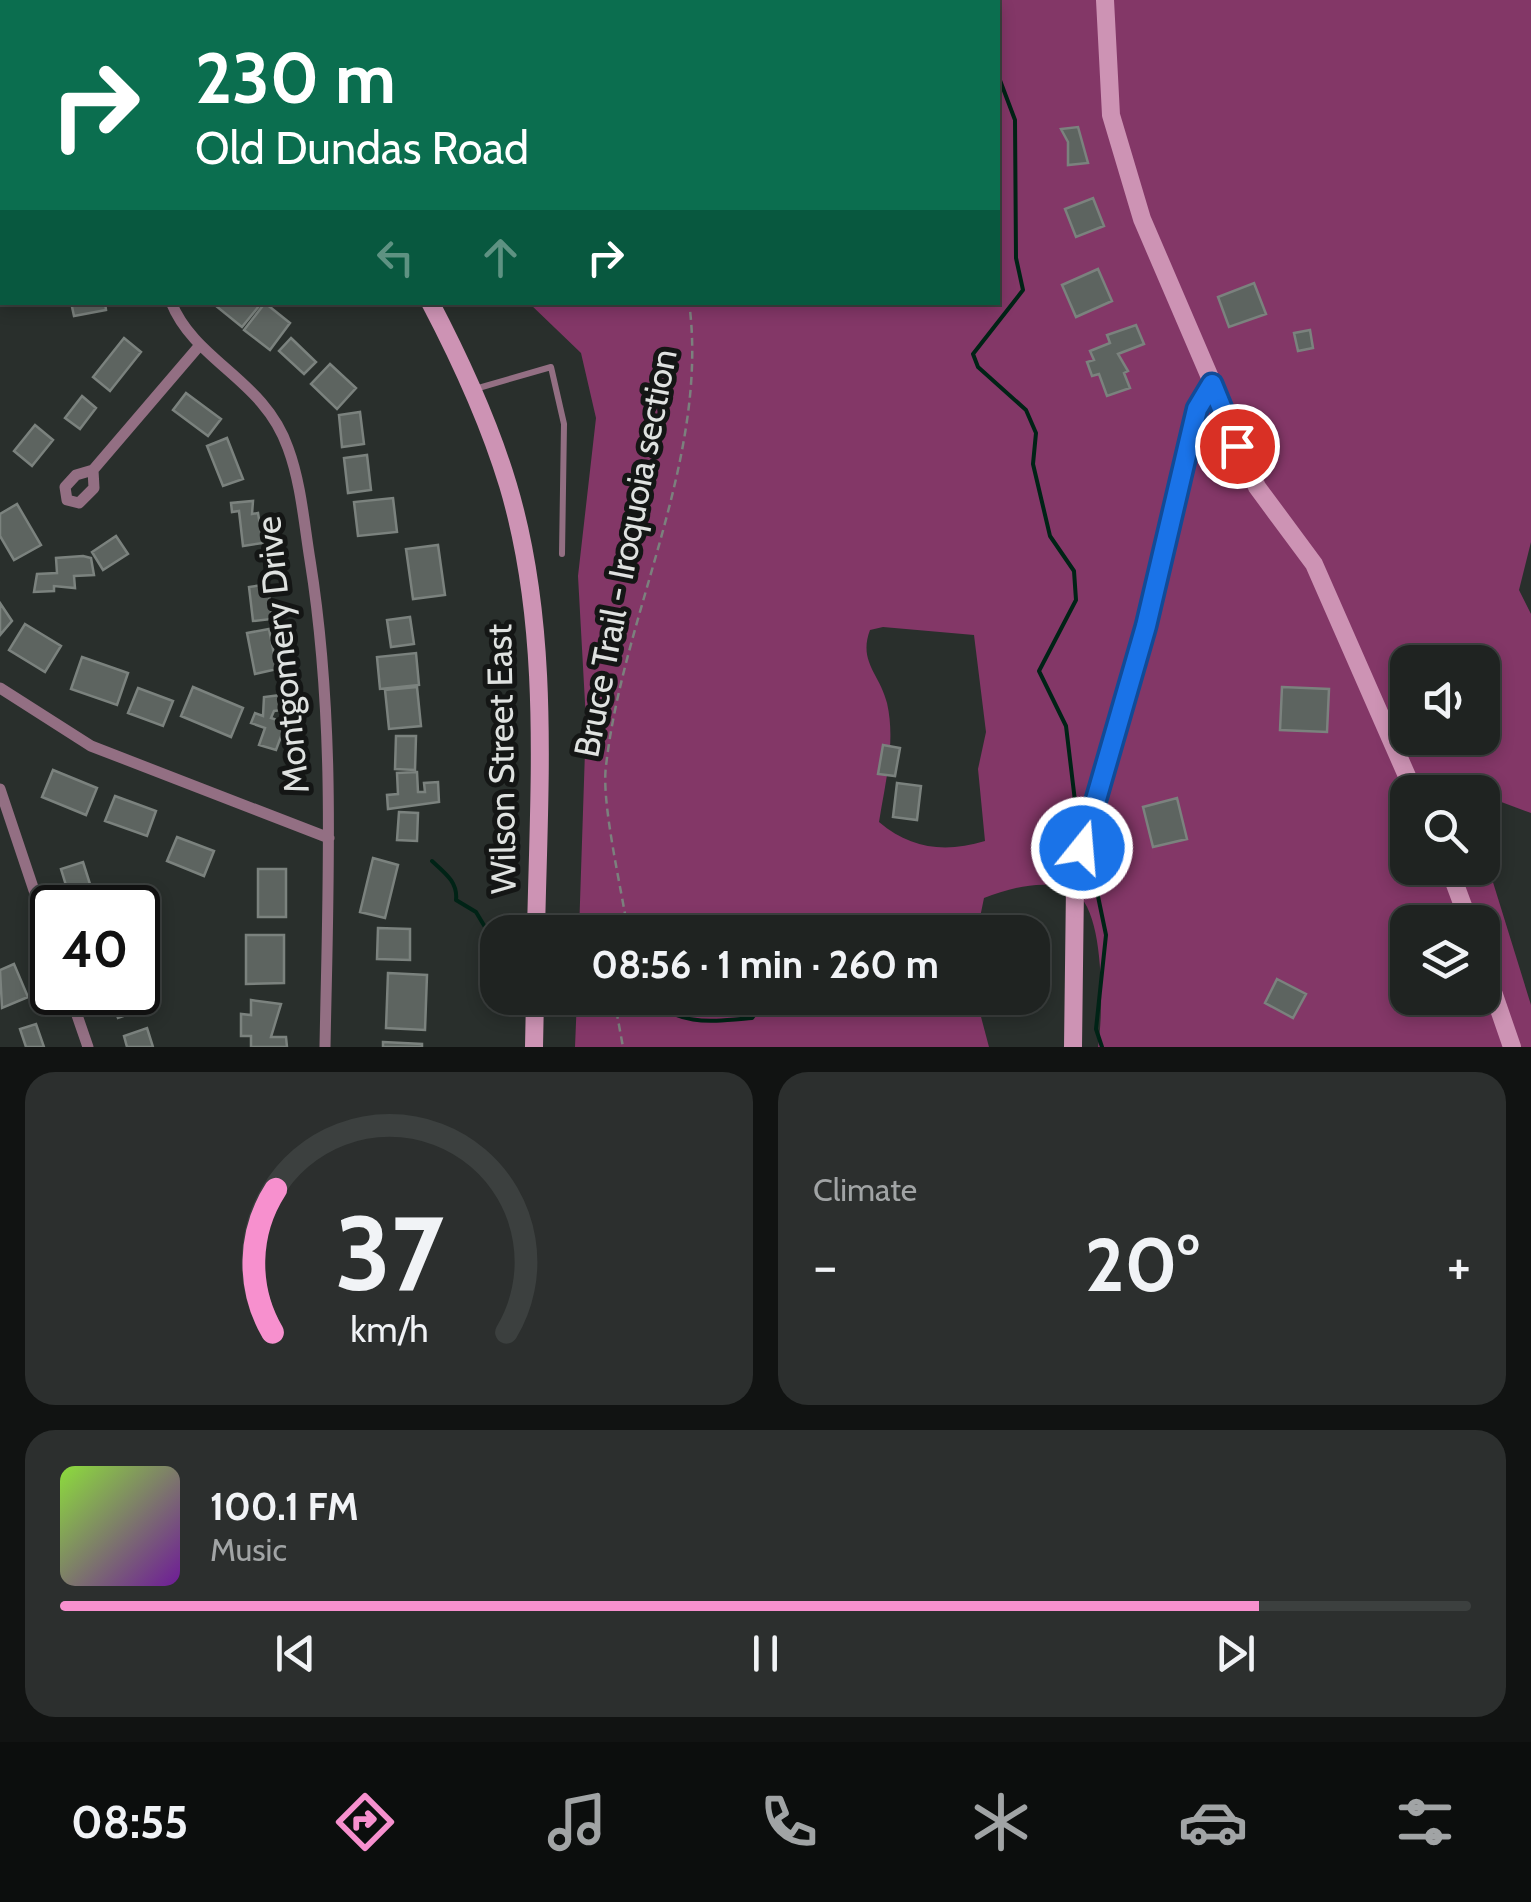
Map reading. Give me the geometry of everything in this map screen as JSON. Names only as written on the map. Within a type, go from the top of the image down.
[{"type":"street","points":[[1105,0],[1116,143],[1257,487],[1314,564],[1407,775]]},
{"type":"street","name":"Montgomery Drive","points":[[172,305],[185,332],[251,389],[275,417],[289,448],[317,609],[329,733],[325,1047]]},
{"type":"street","name":"Wilson Street East","points":[[432,305],[474,390],[509,487],[537,647],[536,915]]},
{"type":"street","points":[[92,470],[200,345]]},
{"type":"street","points":[[1073,1047],[1076,886],[1082,848],[1146,626],[1197,409],[1212,384]]},
{"type":"street","points":[[0,688],[91,746],[330,838]]},
{"type":"street","points":[[0,789],[32,885]]},
{"type":"street","points":[[1500,1012],[1512,1047]]},
{"type":"street","points":[[77,1015],[88,1047]]},
{"type":"street","points":[[534,1047],[535,1015]]},
{"type":"lane","points":[[474,390],[552,367],[564,424],[562,554]]},
{"type":"path","name":"Bruce Trail - Iroquoia section","points":[[626,915],[605,769],[679,447],[696,352],[689,305]]},
{"type":"path","points":[[617,1015],[623,1047]]},
{"type":"shaded area","points":[[1000,0],[1531,0],[1531,542],[1519,590],[1531,614],[1531,813],[1500,801],[1500,775],[1390,775],[1390,885],[1494,885],[1531,1005],[1531,1047],[1098,1047],[1100,965],[1092,919],[1074,892],[1052,885],[1017,888],[984,898],[980,915],[580,915],[586,721],[578,576],[596,418],[581,353],[531,305],[1000,305]],"holes":[[[883,627],[974,635],[986,732],[978,769],[985,841],[956,847],[916,843],[879,822],[890,733],[884,693],[868,660],[870,630]]]},
{"type":"shaded area","points":[[576,1015],[981,1015],[989,1047],[575,1047]]},
{"type":"building","points":[[1078,127],[1088,163],[1068,165],[1068,142],[1061,129]]},
{"type":"building","points":[[1093,198],[1104,226],[1076,237],[1065,209]]},
{"type":"building","points":[[1098,269],[1112,301],[1076,317],[1062,285]]},
{"type":"building","points":[[1254,283],[1266,314],[1229,327],[1218,297]]},
{"type":"building","points":[[72,305],[105,305],[106,310],[74,316]]},
{"type":"building","points":[[258,305],[259,306],[242,327],[216,306]]},
{"type":"building","points":[[263,305],[290,323],[270,350],[244,330]]},
{"type":"building","points":[[1136,325],[1144,344],[1118,354],[1128,371],[1124,373],[1130,388],[1107,396],[1099,374],[1092,376],[1087,362],[1094,360],[1090,351],[1110,343],[1107,335]]},
{"type":"building","points":[[1310,330],[1313,348],[1298,351],[1294,333]]},
{"type":"building","points":[[124,338],[141,352],[110,391],[93,377]]},
{"type":"building","points":[[291,338],[316,362],[304,374],[279,351]]},
{"type":"building","points":[[330,364],[356,388],[337,409],[311,384]]},
{"type":"building","points":[[186,393],[221,419],[208,436],[173,410]]},
{"type":"building","points":[[82,396],[96,408],[80,429],[65,418]]},
{"type":"building","points":[[360,412],[364,444],[342,447],[339,415]]},
{"type":"building","points":[[35,425],[53,440],[32,466],[14,451]]},
{"type":"building","points":[[227,438],[243,479],[223,486],[207,446]]},
{"type":"building","points":[[367,455],[371,490],[348,493],[344,458]]},
{"type":"building","points":[[393,498],[397,532],[358,536],[354,502]]},
{"type":"building","points":[[253,501],[252,514],[258,513],[263,543],[243,546],[239,511],[232,512],[231,503]]},
{"type":"building","points":[[17,504],[41,545],[14,560],[0,536],[0,514]]},
{"type":"building","points":[[116,536],[128,554],[103,570],[92,552]]},
{"type":"building","points":[[438,545],[445,595],[413,599],[406,549]]},
{"type":"building","points":[[56,558],[91,558],[94,575],[74,576],[75,588],[54,586],[54,591],[34,592],[37,574],[57,573]]},
{"type":"building","points":[[268,584],[272,619],[253,621],[249,587]]},
{"type":"building","points":[[0,603],[12,621],[0,635]]},
{"type":"building","points":[[410,617],[414,644],[391,647],[387,620]]},
{"type":"building","points":[[25,624],[61,646],[45,672],[9,650]]},
{"type":"building","points":[[269,629],[277,669],[255,674],[247,633]]},
{"type":"building","points":[[416,653],[419,685],[380,689],[377,657]]},
{"type":"building","points":[[82,657],[128,673],[117,705],[71,689]]},
{"type":"building","points":[[193,687],[243,708],[231,737],[181,716]]},
{"type":"building","points":[[417,687],[421,726],[389,729],[385,690]]},
{"type":"building","points":[[1282,687],[1329,689],[1327,732],[1280,730]]},
{"type":"building","points":[[138,688],[173,701],[163,726],[128,713]]},
{"type":"building","points":[[281,695],[282,710],[274,711],[271,718],[286,723],[276,750],[259,745],[265,728],[251,723],[255,713],[263,716],[264,697]]},
{"type":"building","points":[[396,736],[416,736],[415,770],[395,769]]},
{"type":"building","points":[[883,745],[900,748],[895,776],[878,774]]},
{"type":"building","points":[[53,770],[97,788],[86,815],[42,797]]},
{"type":"building","points":[[417,772],[418,792],[425,792],[424,783],[438,782],[439,802],[388,809],[387,795],[398,794],[397,773]]},
{"type":"building","points":[[897,783],[921,786],[917,820],[893,817]]},
{"type":"building","points":[[115,796],[156,811],[147,836],[105,821]]},
{"type":"building","points":[[1177,798],[1187,839],[1153,847],[1143,807]]},
{"type":"building","points":[[399,812],[418,813],[417,841],[397,840]]},
{"type":"building","points":[[177,837],[214,851],[204,876],[167,861]]},
{"type":"building","points":[[373,858],[398,865],[385,918],[360,912]]},
{"type":"building","points":[[83,862],[90,885],[66,885],[61,869]]},
{"type":"building","points":[[258,869],[286,869],[286,917],[258,917]]},
{"type":"building","points":[[378,928],[410,929],[410,960],[377,959]]},
{"type":"building","points":[[246,935],[284,935],[284,983],[246,984]]},
{"type":"building","points":[[14,964],[28,997],[2,1008],[0,970]]},
{"type":"building","points":[[388,973],[427,975],[425,1030],[386,1028]]},
{"type":"building","points":[[1277,979],[1306,994],[1293,1018],[1265,1003]]},
{"type":"building","points":[[251,1000],[281,1004],[271,1037],[286,1037],[287,1047],[251,1047],[251,1036],[241,1036],[241,1014],[251,1015]]},
{"type":"building","points":[[36,1024],[44,1047],[26,1047],[20,1029]]},
{"type":"building","points":[[147,1028],[153,1047],[127,1047],[124,1036]]},
{"type":"building","points":[[383,1042],[422,1044],[422,1047],[383,1047]]},
{"type":"waterway","points":[[1000,80],[1015,120],[1016,258],[1023,290],[973,354],[978,367],[1026,410],[1036,433],[1033,464],[1050,536],[1074,571],[1076,600],[1039,671],[1066,726],[1075,801]]},
{"type":"waterway","points":[[432,861],[453,883],[456,900],[480,919]]},
{"type":"waterway","points":[[1094,877],[1106,935],[1096,1029],[1102,1047]]},
{"type":"waterway","points":[[675,1015],[708,1021],[754,1015]]},
{"type":"route","points":[[1082,848],[1146,626],[1197,409],[1212,384],[1237,446]]}]
